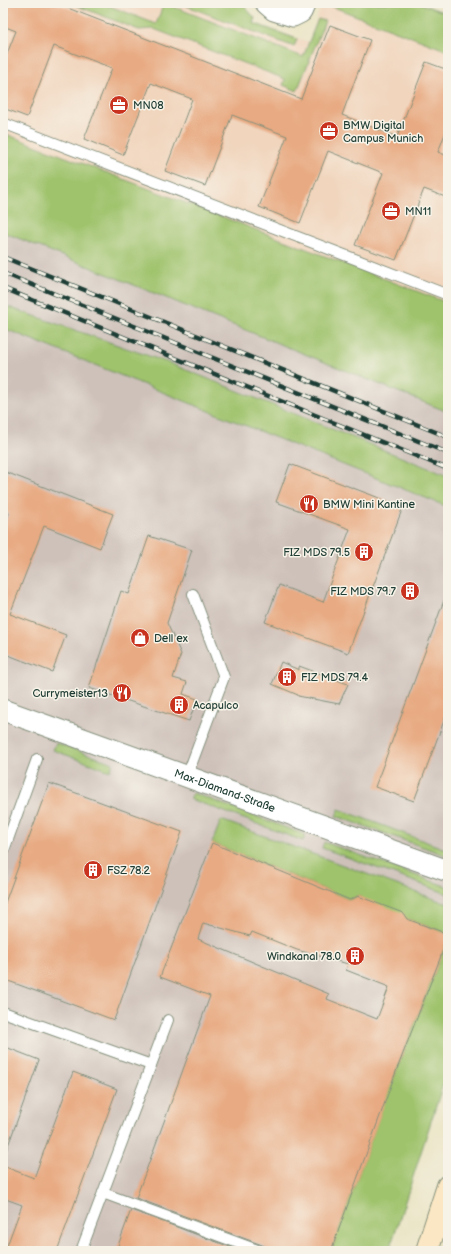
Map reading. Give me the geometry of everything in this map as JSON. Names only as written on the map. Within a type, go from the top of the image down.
[{"type":"main road","points":[[427,1251],[448,1186]]},
{"type":"street","points":[[266,3],[274,10],[293,16],[301,12],[305,3]]},
{"type":"street","name":"Max-Diamand-Straße","points":[[3,710],[448,871]]},
{"type":"lane","points":[[3,123],[448,295]]},
{"type":"lane","points":[[187,776],[224,676],[193,594]]},
{"type":"lane","points":[[3,853],[37,759]]},
{"type":"lane","points":[[3,1012],[151,1065]]},
{"type":"lane","points":[[81,1251],[168,1020]]},
{"type":"lane","points":[[103,1193],[260,1251]]},
{"type":"shaded area","points":[[3,3],[241,3],[255,18],[253,23],[309,42],[322,3],[419,3],[448,14],[448,355],[3,195]]},
{"type":"shaded area","points":[[3,232],[448,412],[448,476],[169,363],[3,305]]},
{"type":"shaded area","points":[[3,328],[448,507],[448,1055],[384,1251],[3,1251]]},
{"type":"green space","points":[[70,3],[102,3],[156,24],[164,3],[303,57],[318,19],[325,21],[297,91],[283,85],[285,79],[154,29],[139,30]]},
{"type":"green space","points":[[179,3],[241,3],[255,18],[253,23],[297,39],[294,47]]},
{"type":"green space","points":[[323,3],[419,3],[448,14],[445,22],[448,24],[448,51]]},
{"type":"green space","points":[[3,133],[448,303],[448,412],[3,232]]},
{"type":"green space","points":[[3,305],[169,363],[448,476],[448,507],[3,328]]},
{"type":"green space","points":[[56,743],[113,763],[110,771],[53,750]]},
{"type":"green space","points":[[193,793],[306,835],[303,841],[190,799]]},
{"type":"green space","points":[[339,809],[448,850],[448,856],[336,816]]},
{"type":"green space","points":[[221,820],[448,904],[448,934],[407,919],[358,896],[350,900],[212,843]]},
{"type":"green space","points":[[324,842],[448,887],[448,894],[322,848]]},
{"type":"green space","points":[[448,938],[448,1069],[389,1251],[331,1251],[387,1095]]},
{"type":"building","name":"BMW Digital Campus Munich","points":[[3,3],[55,3],[301,99],[330,25],[370,40],[342,115],[397,137],[426,62],[448,70],[448,126],[438,152],[448,156],[448,198],[424,189],[396,260],[355,245],[383,173],[328,151],[300,223],[259,207],[287,136],[232,115],[205,186],[165,171],[192,99],[151,83],[123,155],[84,139],[112,68],[54,46],[27,117],[3,108],[3,64],[16,31],[3,26]]},
{"type":"building","name":"FIZ MDS 79.5","points":[[290,464],[403,507],[348,653],[265,622],[279,585],[323,602],[350,529],[276,502]]},
{"type":"building","points":[[3,471],[113,514],[100,548],[44,526],[10,614],[66,635],[52,672],[3,653],[3,529],[9,513],[3,510]]},
{"type":"building","name":"Dell ex","points":[[149,536],[192,550],[167,623],[181,654],[173,678],[187,682],[183,694],[197,699],[189,721],[89,688],[121,591],[129,594]]},
{"type":"building","points":[[446,595],[448,595],[448,710],[414,801],[375,787]]},
{"type":"building","points":[[281,662],[299,670],[299,666],[348,684],[339,704],[298,696],[272,684]]},
{"type":"building","name":"FSZ 78.2","points":[[49,783],[182,832],[114,1020],[3,979],[3,908]]},
{"type":"building","points":[[212,843],[350,900],[358,896],[403,913],[407,919],[448,934],[448,938],[397,1069],[331,1251],[266,1251],[265,1247],[262,1245],[136,1198],[210,996],[160,977]],"holes":[[[203,923],[250,936],[252,932],[297,950],[348,964],[346,970],[389,987],[377,1019],[327,999],[329,994],[198,939]]]},
{"type":"building","points":[[3,1046],[39,1060],[5,1154],[3,1153]]},
{"type":"building","points":[[73,1072],[117,1089],[57,1251],[5,1251],[22,1205],[3,1198],[3,1166],[34,1178]]},
{"type":"building","points":[[131,1210],[241,1251],[116,1251]]},
{"type":"railway","points":[[3,257],[448,437]]},
{"type":"railway","points":[[3,273],[448,453]]},
{"type":"railway","points":[[3,288],[448,469]]},
{"type":"place","name":"MN08","points":[[119,105]]},
{"type":"place","name":"BMW Digital Campus Munich","points":[[329,131]]},
{"type":"place","name":"MN11","points":[[391,211]]},
{"type":"place","name":"BMW Mini Kantine","points":[[309,504]]},
{"type":"place","name":"FIZ MDS 79.5","points":[[364,552]]},
{"type":"place","name":"FIZ MDS 79.7","points":[[410,591]]},
{"type":"place","name":"Dell ex","points":[[140,638]]},
{"type":"place","name":"FIZ MDS 79.4","points":[[287,677]]},
{"type":"place","name":"Currymeister13","points":[[122,693]]},
{"type":"place","name":"Acapulco","points":[[179,705]]},
{"type":"place","name":"FSZ 78.2","points":[[93,870]]},
{"type":"place","name":"Windkanal 78.0","points":[[355,956]]}]
